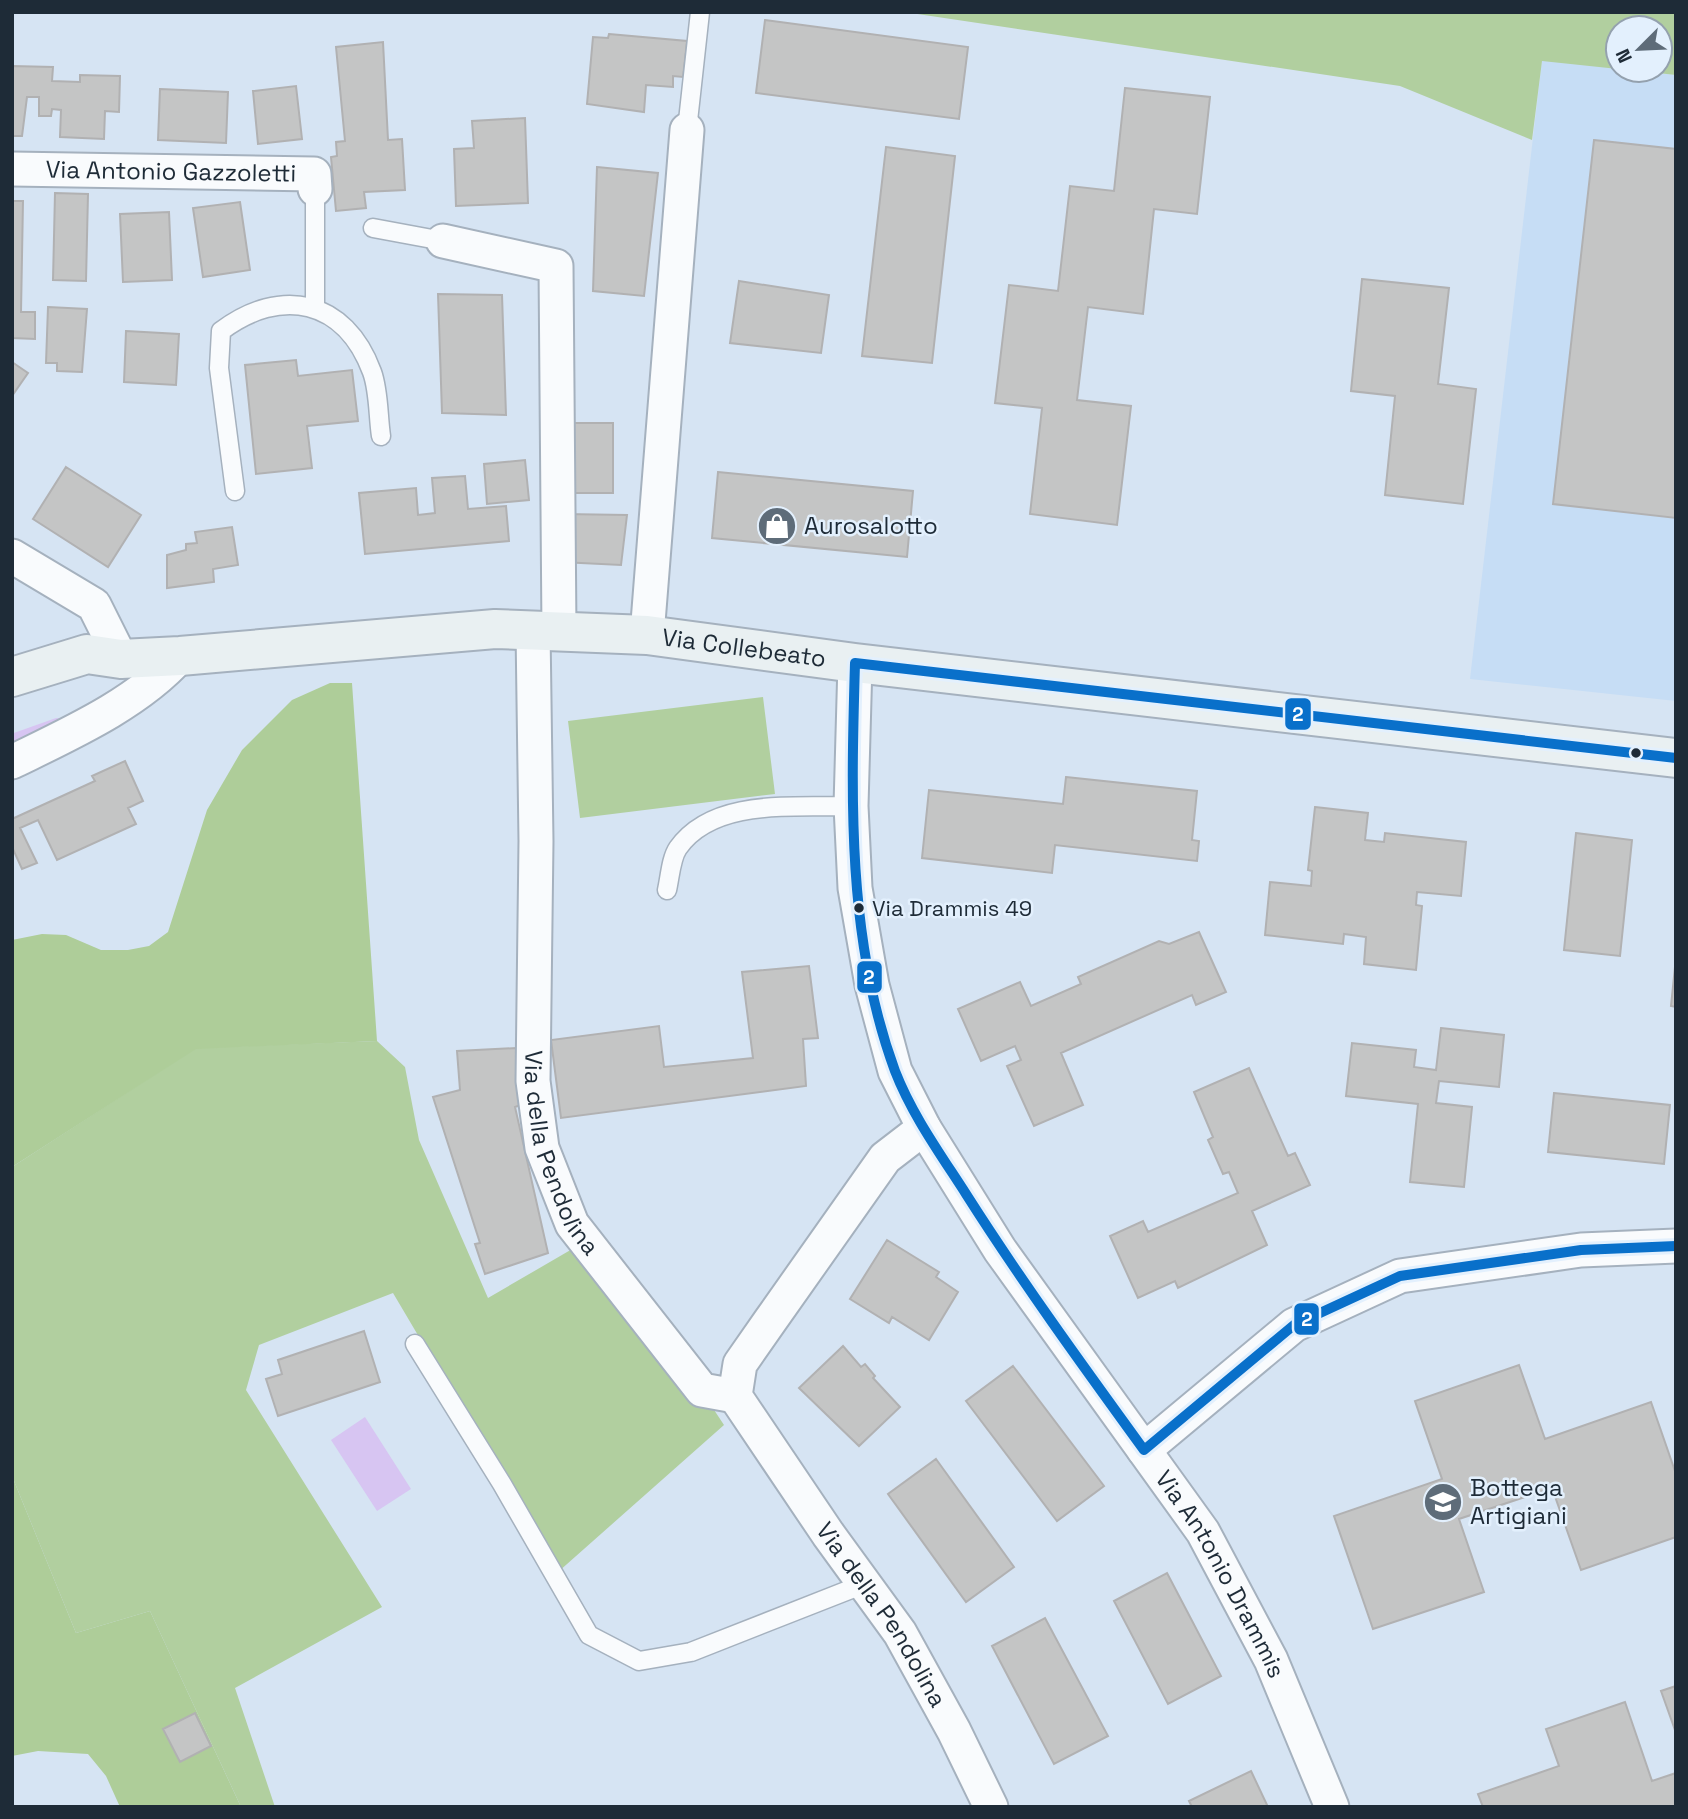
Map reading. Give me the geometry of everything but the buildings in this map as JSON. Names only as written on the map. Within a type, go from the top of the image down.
[{"type":"street","name":"Via Collebeato","points":[[647,635],[687,130]]},
{"type":"street","name":"Via Antonio Gazzoletti","points":[[12,169],[314,174],[315,189]]},
{"type":"street","points":[[443,241],[556,266],[546,631]]},
{"type":"street","points":[[12,556],[94,605],[121,659],[93,678],[12,702]]},
{"type":"street","name":"Via Collebeato","points":[[12,677],[87,654],[121,659],[180,656],[495,629],[647,635],[855,663],[1676,758]]},
{"type":"street","name":"Via della Pendolina","points":[[546,631],[536,841],[533,1081],[542,1148],[572,1224],[702,1390],[735,1396],[900,1633],[954,1731],[991,1807]]},
{"type":"street","points":[[12,762],[122,703],[164,674],[180,656]]},
{"type":"street","name":"Via Antonio Drammis","points":[[855,663],[851,806],[855,888],[872,985],[895,1071],[923,1128],[1000,1250],[1203,1532],[1271,1660],[1332,1807]]},
{"type":"street","points":[[735,1396],[740,1364],[770,1321],[885,1158],[923,1128]]},
{"type":"street","points":[[1144,1450],[1294,1325],[1400,1276],[1581,1250],[1676,1247]]},
{"type":"lane","points":[[687,130],[700,12]]},
{"type":"lane","points":[[315,189],[315,309]]},
{"type":"lane","points":[[373,228],[443,241]]},
{"type":"lane","points":[[235,491],[219,368],[221,331],[237,320],[291,303],[326,311],[358,344],[373,374],[381,436]]},
{"type":"lane","points":[[667,890],[676,850],[699,825],[742,810],[851,806]]},
{"type":"lane","points":[[415,1344],[589,1635],[639,1661],[665,1657],[691,1652],[864,1584]]},
{"type":"shaded area","points":[[1542,60],[1604,67],[1604,84],[1674,84],[1676,75],[1676,701],[1470,679]]},
{"type":"shaded area","points":[[365,1417],[411,1489],[377,1511],[331,1440]]},
{"type":"green space","points":[[904,12],[1676,12],[1676,75],[1674,14],[1604,14],[1604,68],[1542,61],[1532,140],[1400,86]]},
{"type":"green space","points":[[330,683],[352,683],[377,1041],[196,1049],[12,1167],[12,940],[42,934],[66,935],[101,950],[128,950],[149,946],[168,932],[207,810],[242,750],[292,700]]},
{"type":"green space","points":[[763,697],[775,794],[580,818],[568,721]]},
{"type":"green space","points":[[377,1041],[405,1067],[419,1140],[488,1298],[598,1234],[724,1425],[558,1572],[393,1293],[259,1345],[246,1390],[382,1607],[235,1688],[275,1807],[241,1807],[150,1611],[76,1633],[12,1476],[12,1167],[196,1048]]},
{"type":"green space","points":[[12,1476],[76,1633],[150,1611],[241,1807],[120,1807],[106,1776],[88,1754],[38,1751],[12,1756]]},
{"type":"waterway","points":[[12,739],[57,723]]},
{"type":"transit line","name":"2","points":[[1676,758],[855,663],[853,818],[860,921],[879,1022],[895,1071],[918,1119],[987,1227],[1144,1450],[1294,1325],[1400,1276],[1581,1250],[1676,1246]]},
{"type":"place","name":"Aurosalotto","points":[[777,526]]},
{"type":"place","name":"Via Drammis 49","points":[[859,908]]},
{"type":"place","name":"Bottega Artigiani","points":[[1443,1502]]}]
